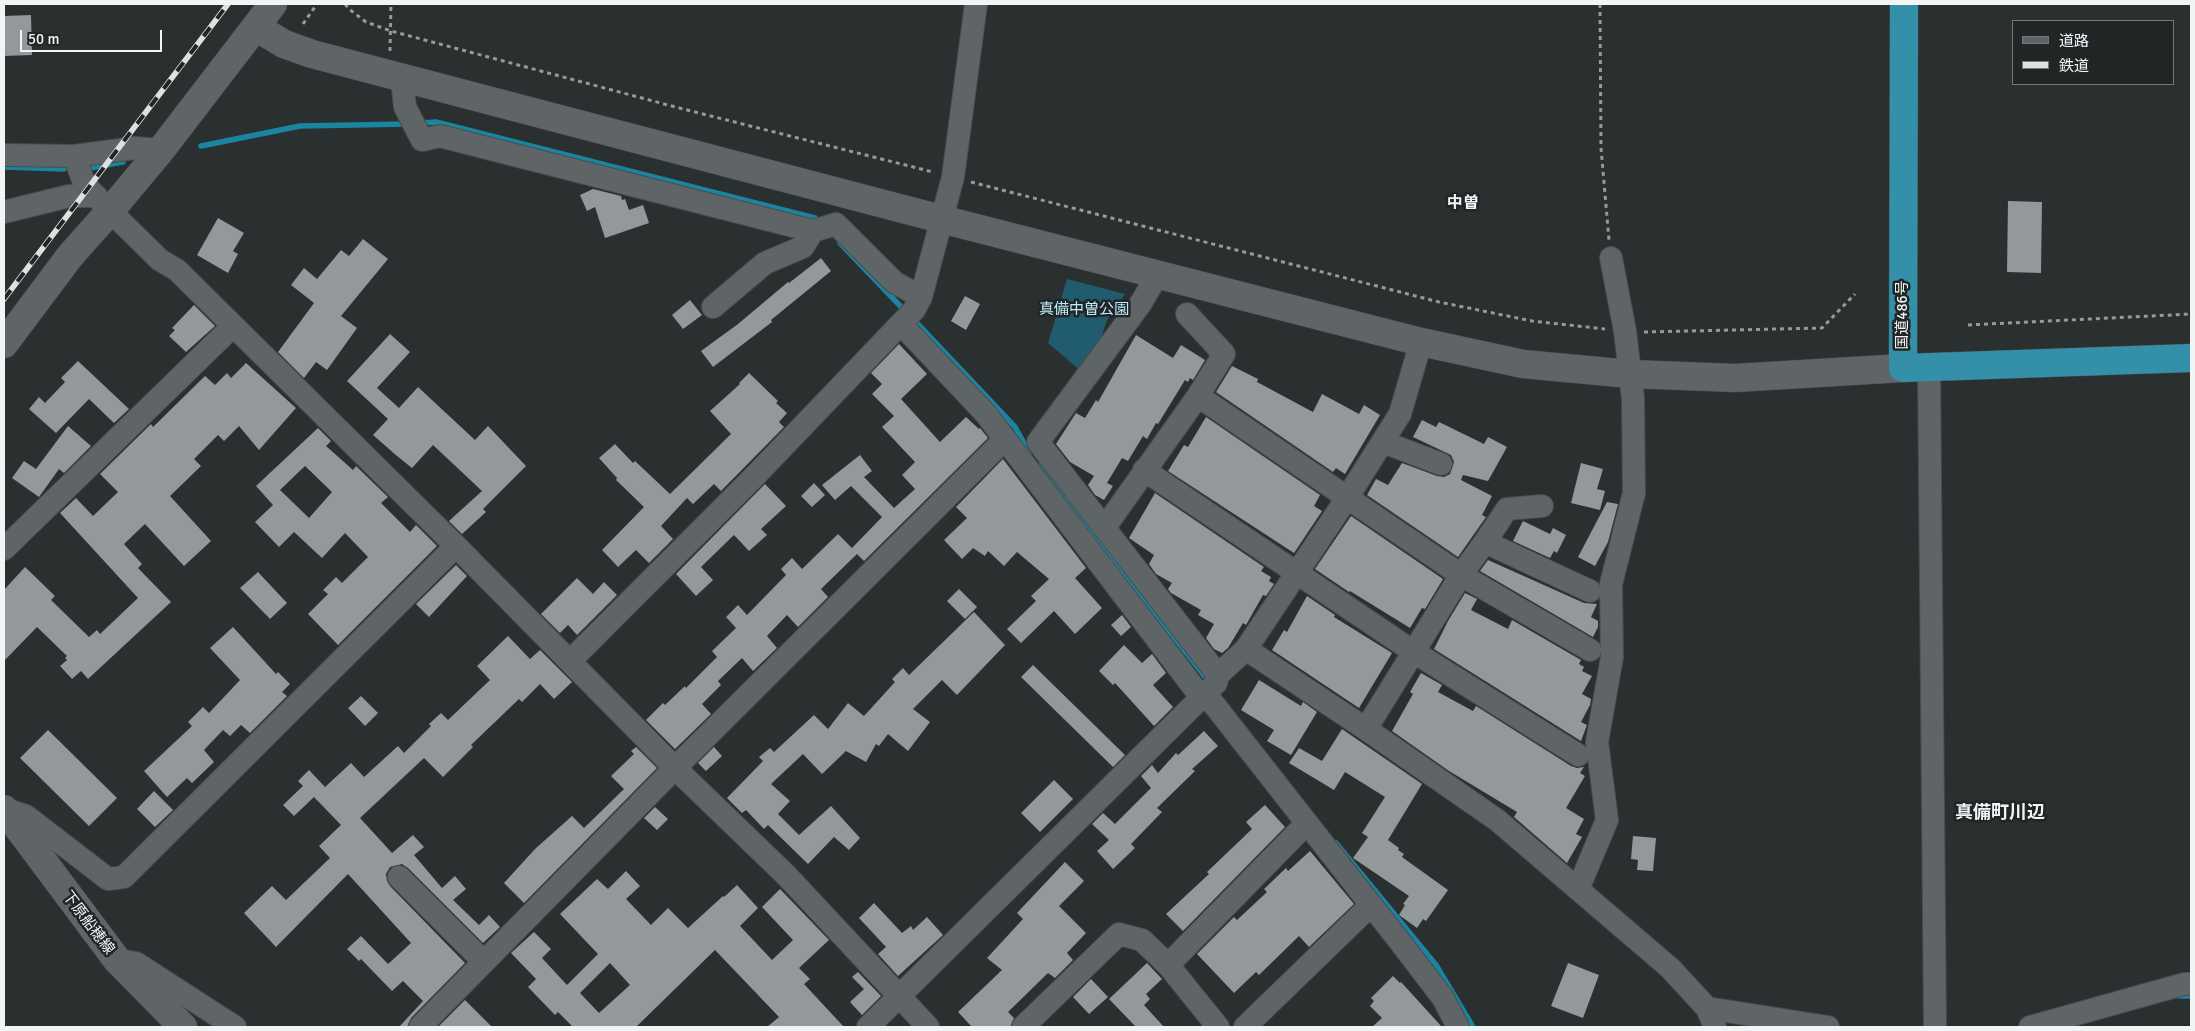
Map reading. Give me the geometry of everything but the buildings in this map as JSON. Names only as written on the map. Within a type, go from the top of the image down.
[{"type":"highway","name":"国道486号","points":[[1904,4],[1916,367]]},
{"type":"highway","points":[[1916,367],[2191,358]]},
{"type":"street","points":[[4,344],[70,256],[103,204],[160,150],[273,4]]},
{"type":"street","points":[[570,661],[753,478],[910,312],[953,177],[976,4]]},
{"type":"street","points":[[256,27],[284,44],[312,54],[941,219],[1421,342],[1523,364],[1630,374],[1735,378],[1916,367],[1935,1027]]},
{"type":"street","points":[[395,76],[404,107],[422,140],[440,136],[820,229]]},
{"type":"street","points":[[4,156],[74,156],[135,148],[160,150]]},
{"type":"street","points":[[74,156],[80,177],[103,204],[160,260],[177,270],[456,546],[675,768],[787,876],[928,1027]]},
{"type":"street","points":[[4,212],[69,196],[103,204]]},
{"type":"street","points":[[713,307],[764,263],[803,247],[820,229],[836,224],[894,282],[910,312],[1007,442],[1211,686]]},
{"type":"street","points":[[1578,889],[1607,820],[1597,742],[1612,658],[1611,584],[1634,493],[1633,406],[1630,374],[1625,331],[1611,258]]},
{"type":"street","points":[[1158,274],[1141,303],[1038,442],[1104,527],[1211,686],[1212,702],[1443,998],[1458,1027]]},
{"type":"street","points":[[1104,527],[1198,396],[1224,354],[1188,314]]},
{"type":"street","points":[[4,550],[233,326]]},
{"type":"street","points":[[868,1027],[1246,649],[1347,498],[1400,414],[1421,342]]},
{"type":"street","points":[[1198,396],[1461,575],[1590,650]]},
{"type":"street","points":[[420,1027],[675,768],[997,447],[1007,442]]},
{"type":"street","points":[[1383,442],[1441,464]]},
{"type":"street","points":[[1144,470],[1414,652],[1578,755]]},
{"type":"street","points":[[1366,729],[1461,575],[1507,509],[1542,506]]},
{"type":"street","points":[[1485,542],[1590,591]]},
{"type":"street","points":[[4,809],[26,816],[108,878],[124,877],[456,546]]},
{"type":"street","points":[[1246,649],[1497,820],[1670,968],[1711,1018],[1828,1027]]},
{"type":"street","name":"下原船穂線","points":[[4,809],[116,960],[183,1027]]},
{"type":"street","points":[[1168,965],[1307,823]]},
{"type":"street","points":[[399,877],[484,962]]},
{"type":"street","points":[[1245,1027],[1370,906]]},
{"type":"street","points":[[1024,1027],[1119,934],[1142,940],[1168,965],[1218,1027]]},
{"type":"street","points":[[116,960],[136,963],[235,1027]]},
{"type":"street","points":[[2030,1027],[2086,1021],[2184,984],[2191,984]]},
{"type":"path","points":[[303,24],[317,4]]},
{"type":"path","points":[[345,4],[349,10],[366,22],[391,31],[683,109],[934,172]]},
{"type":"path","points":[[391,4],[395,76]]},
{"type":"path","points":[[1600,4],[1601,148],[1611,258]]},
{"type":"path","points":[[964,180],[1439,302],[1532,321],[1625,331],[1822,328],[1855,294]]},
{"type":"path","points":[[1968,324],[2191,314]]},
{"type":"green space","name":"真備中曽公園","points":[[1067,279],[1125,294],[1107,320],[1096,353],[1082,372],[1048,343]]},
{"type":"waterway","points":[[420,123],[436,122],[815,218],[821,224]]},
{"type":"waterway","points":[[201,146],[300,126],[408,124]]},
{"type":"waterway","points":[[90,168],[123,162]]},
{"type":"waterway","points":[[4,167],[64,169]]},
{"type":"waterway","points":[[840,243],[906,312]]},
{"type":"waterway","points":[[913,319],[1015,427],[1029,452]]},
{"type":"waterway","points":[[1039,466],[1207,679]]},
{"type":"waterway","points":[[1336,843],[1436,965],[1473,1027]]},
{"type":"waterway","points":[[2179,996],[2191,996]]},
{"type":"railway","points":[[4,299],[228,4]]},
{"type":"district","name":"中曽","points":[[1463,204]]},
{"type":"district","name":"真備町川辺","points":[[2000,813]]}]
